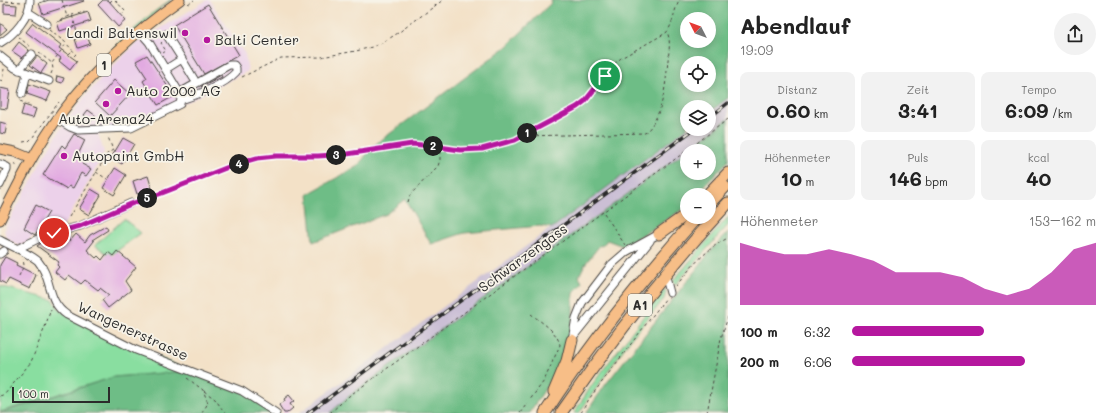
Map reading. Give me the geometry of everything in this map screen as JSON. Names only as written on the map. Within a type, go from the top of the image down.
[{"type":"highway","points":[[713,188],[728,172]]},
{"type":"highway","points":[[716,196],[728,183]]},
{"type":"highway","name":"A1","points":[[561,413],[608,346],[665,274],[728,203]]},
{"type":"highway","points":[[656,236],[680,219]]},
{"type":"highway","name":"A1","points":[[546,412],[614,316],[691,224]]},
{"type":"highway","name":"A1","points":[[546,412],[567,361],[573,339]]},
{"type":"main road","name":"1","points":[[0,220],[32,160],[57,119],[71,101],[96,73],[140,32],[180,0]]},
{"type":"main road","points":[[0,149],[15,152],[32,160]]},
{"type":"street","points":[[0,44],[13,33],[28,12],[28,1]]},
{"type":"street","points":[[28,12],[47,26]]},
{"type":"street","points":[[140,32],[149,42],[166,69],[179,92],[181,100]]},
{"type":"street","points":[[168,36],[202,92]]},
{"type":"street","points":[[15,70],[32,54]]},
{"type":"street","points":[[0,56],[15,70],[49,81]]},
{"type":"street","points":[[166,69],[182,59]]},
{"type":"street","points":[[57,119],[73,129],[131,128],[180,104],[181,100],[229,80],[236,72],[236,68],[234,65],[229,65],[196,81],[183,91],[179,92]]},
{"type":"street","points":[[22,94],[27,73]]},
{"type":"street","points":[[0,164],[7,167],[0,185]]},
{"type":"street","points":[[17,249],[44,236],[80,226],[131,204]]},
{"type":"street","points":[[573,339],[577,313],[582,303],[611,265],[620,257],[656,236]]},
{"type":"street","points":[[573,339],[656,236]]},
{"type":"street","name":"Wangenerstrasse","points":[[0,240],[34,257],[40,264],[53,300],[59,309],[73,318],[136,350],[242,391],[276,413]]},
{"type":"street","points":[[665,274],[670,293]]},
{"type":"path","points":[[62,0],[67,17]]},
{"type":"path","points":[[115,0],[125,11],[122,14]]},
{"type":"path","points":[[238,79],[281,58],[326,56],[356,51],[377,45],[398,33],[443,0]]},
{"type":"path","points":[[131,204],[236,164],[257,158],[282,155],[318,156],[347,154],[412,144],[465,151],[505,144],[577,107],[585,101],[612,66],[621,58],[667,32],[671,24],[675,8],[680,0]]},
{"type":"path","points":[[0,1],[9,1],[13,3],[28,1]]},
{"type":"path","points":[[62,20],[61,19],[72,15],[84,13]]},
{"type":"path","points":[[72,15],[80,36],[84,36]]},
{"type":"path","points":[[47,26],[73,50],[76,54],[73,57]]},
{"type":"path","points":[[523,136],[645,133],[658,114],[665,87],[669,51],[669,36],[667,32]]},
{"type":"path","points":[[158,56],[166,51],[161,43],[168,36]]},
{"type":"path","points":[[49,81],[53,69],[52,63],[67,44]]},
{"type":"path","points":[[70,54],[73,50]]},
{"type":"path","points":[[0,80],[2,81],[6,62]]},
{"type":"path","points":[[137,87],[142,98]]},
{"type":"path","name":"Schwarzengass","points":[[330,413],[349,396],[603,212],[728,119]]},
{"type":"path","points":[[69,217],[108,153],[113,150],[104,129]]},
{"type":"path","points":[[408,202],[410,195],[438,166],[440,160],[440,148]]},
{"type":"path","points":[[96,172],[107,179]]},
{"type":"path","points":[[603,212],[623,240],[625,246]]},
{"type":"path","points":[[581,413],[589,398],[670,293],[702,256],[721,241],[728,238]]},
{"type":"path","points":[[19,276],[24,265],[23,258]]},
{"type":"path","points":[[0,396],[5,394],[31,362],[45,327],[53,300]]},
{"type":"path","points":[[520,413],[544,381],[560,345],[556,334],[531,314]]},
{"type":"path","points":[[707,413],[721,338],[728,317]]},
{"type":"path","points":[[182,369],[187,378],[215,399],[225,413]]},
{"type":"path","points":[[202,413],[208,403],[203,390]]},
{"type":"shaded area","points":[[207,0],[210,0],[245,54],[248,71],[191,100],[134,124],[98,134],[104,152],[62,228],[39,234],[20,246],[6,238],[4,229],[32,180],[43,157],[60,130],[86,95],[137,43]]},
{"type":"shaded area","points":[[728,98],[728,119],[716,128],[716,107]]},
{"type":"shaded area","points":[[680,133],[680,136],[706,136],[696,144],[680,144],[680,155],[349,396],[330,413],[299,413]]},
{"type":"green space","points":[[170,0],[172,0],[163,6],[72,92],[119,43],[150,15]]},
{"type":"green space","points":[[551,0],[728,0],[728,98],[716,107],[716,100],[680,100],[680,133],[552,228],[540,226],[464,233],[431,244],[405,199],[386,214],[313,242],[308,194],[358,166],[372,147],[506,47],[552,2]]},
{"type":"green space","points":[[728,119],[728,161],[716,174],[716,144],[696,144],[706,136],[716,136],[716,128]]},
{"type":"green space","points":[[680,156],[680,180],[710,180],[703,188],[680,188],[680,211],[623,246],[607,240],[602,246],[600,245],[585,264],[579,276],[582,283],[573,293],[573,317],[568,343],[555,374],[529,413],[330,413],[349,396]]},
{"type":"green space","points":[[728,217],[728,225],[675,285],[673,281]]},
{"type":"green space","points":[[124,219],[141,233],[110,256],[95,245]]},
{"type":"green space","points":[[728,232],[728,413],[586,413],[606,384],[714,247]]},
{"type":"green space","points":[[0,286],[53,300],[62,312],[188,371],[114,377],[0,412]]},
{"type":"green space","points":[[664,289],[666,291],[664,299],[632,337],[579,413],[574,413],[592,385]]},
{"type":"green space","points":[[188,371],[242,391],[276,413],[0,413],[114,377]]},
{"type":"building","points":[[49,0],[84,1],[43,14],[39,3]]},
{"type":"building","points":[[103,0],[108,0],[126,20],[118,27],[98,5]]},
{"type":"building","points":[[4,4],[17,5],[16,14],[4,13]]},
{"type":"building","name":"Balti Center","points":[[208,4],[239,55],[204,74],[174,25]]},
{"type":"building","points":[[88,12],[91,21],[60,31],[57,22]]},
{"type":"building","points":[[0,23],[7,29],[0,35]]},
{"type":"building","points":[[33,23],[61,45],[59,48],[77,61],[70,70],[59,61],[61,58],[26,32]]},
{"type":"building","points":[[87,35],[90,44],[78,48],[75,39]]},
{"type":"building","points":[[19,42],[29,50],[22,58],[12,51]]},
{"type":"building","points":[[147,55],[174,96],[158,105],[143,81],[147,78],[136,61]]},
{"type":"building","points":[[37,56],[47,64],[41,73],[30,65]]},
{"type":"building","points":[[221,75],[222,77],[201,87]]},
{"type":"building","points":[[57,76],[64,78],[62,83],[56,81]]},
{"type":"building","points":[[114,80],[130,94],[110,116],[95,102]]},
{"type":"building","points":[[29,84],[51,92],[47,101],[27,94]]},
{"type":"building","points":[[0,88],[10,90],[7,109],[0,108]]},
{"type":"building","points":[[24,105],[36,109],[33,118],[21,115]]},
{"type":"building","points":[[88,110],[96,116],[91,121],[84,115]]},
{"type":"building","points":[[0,122],[7,124],[5,134],[0,133]]},
{"type":"building","points":[[74,134],[85,140],[78,155],[85,159],[82,164],[91,169],[86,176],[81,173],[73,188],[69,186],[67,189],[43,175],[62,145],[65,148]]},
{"type":"building","points":[[123,138],[134,144],[122,164],[111,158]]},
{"type":"building","points":[[115,168],[126,175],[114,195],[103,188]]},
{"type":"building","points":[[148,176],[152,189],[137,194],[133,181]]},
{"type":"building","points":[[91,189],[101,195],[89,215],[79,209]]},
{"type":"building","points":[[36,205],[49,212],[35,235],[24,228]]},
{"type":"building","points":[[106,226],[108,230],[92,240],[94,241],[87,250],[96,258],[98,256],[102,260],[108,252],[113,256],[117,251],[136,267],[125,281],[131,290],[108,308],[102,300],[109,295],[100,288],[98,290],[85,280],[81,284],[69,275],[65,280],[55,272],[59,267],[57,265],[59,262],[37,246],[44,241],[55,249],[65,237],[70,241],[76,234],[85,242],[90,235]]},
{"type":"building","points":[[5,257],[17,263],[16,265],[36,275],[30,289],[9,279],[6,284],[0,281],[0,265]]},
{"type":"building","points":[[289,395],[294,401],[290,404],[293,408],[287,413],[284,413],[279,405],[285,401],[284,399]]},
{"type":"railway","points":[[716,112],[728,103]]},
{"type":"railway","points":[[308,413],[684,136]]},
{"type":"place","name":"Landi Baltenswil","points":[[185,33]]},
{"type":"place","name":"Balti Center","points":[[207,40]]},
{"type":"place","name":"Auto 2000 AG","points":[[118,91]]},
{"type":"place","name":"Auto-Arena24","points":[[106,104]]},
{"type":"place","name":"Autopaint GmbH","points":[[64,156]]},
{"type":"route","points":[[54,233],[80,226],[114,210],[236,164],[257,158],[288,155],[331,156],[412,144],[465,151],[498,146],[515,140],[577,107],[585,101],[605,76]]}]
